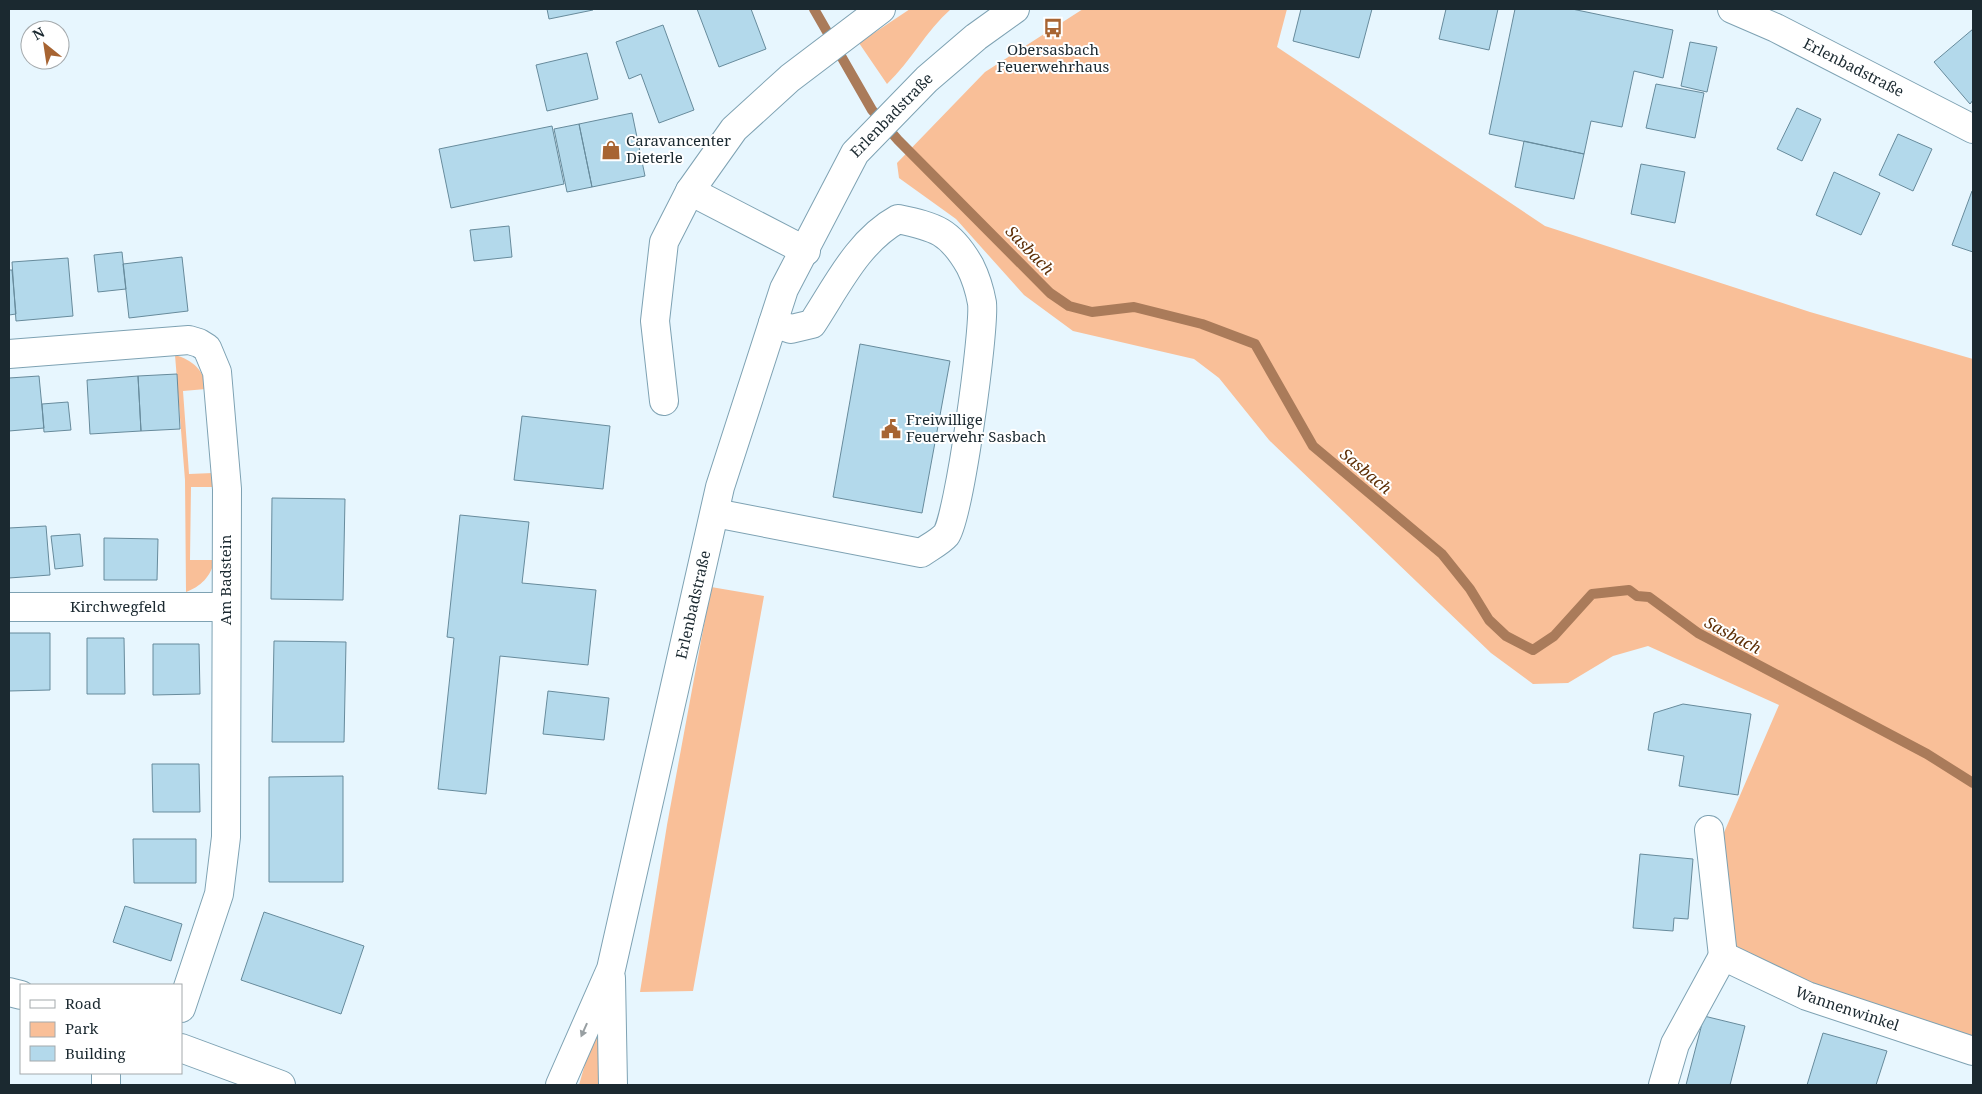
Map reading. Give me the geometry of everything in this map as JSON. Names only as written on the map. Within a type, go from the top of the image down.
[{"type":"street","points":[[664,401],[655,321],[664,242],[690,191],[734,129],[790,78],[881,9]]},
{"type":"street","name":"Erlenbadstraße","points":[[560,1085],[611,969],[720,487],[784,289],[806,251],[855,153],[896,109],[976,37],[1015,9]]},
{"type":"street","name":"Erlenbadstraße","points":[[1732,9],[1776,28],[1973,130]]},
{"type":"street","points":[[690,191],[806,251]]},
{"type":"street","points":[[715,513],[921,553],[946,535],[957,495],[977,379],[982,303],[971,268],[955,243],[931,226],[898,218],[879,230],[860,252],[812,324],[791,329],[773,323]]},
{"type":"street","name":"Am Badstein","points":[[9,354],[189,340],[198,342],[207,348],[217,372],[227,490],[226,837],[224,864],[210,925],[182,1005]]},
{"type":"street","name":"Kirchwegfeld","points":[[9,608],[226,607]]},
{"type":"street","points":[[1663,1085],[1675,1044],[1723,956],[1709,830]]},
{"type":"street","name":"Wannenwinkel","points":[[1723,956],[1807,996],[1973,1052]]},
{"type":"street","name":"Erlenbadstraße","points":[[611,969],[614,1085]]},
{"type":"street","points":[[182,1048],[281,1085]]},
{"type":"green space","points":[[910,9],[951,9],[887,84],[859,43]]},
{"type":"green space","points":[[1083,9],[1287,9],[1277,47],[1545,226],[1810,312],[1973,359],[1973,1041],[1747,961],[1733,947],[1716,851],[1779,705],[1648,646],[1613,656],[1568,683],[1533,684],[1491,653],[1269,440],[1219,378],[1194,359],[1073,331],[1024,295],[956,219],[899,178],[897,163],[985,72]]},
{"type":"green space","points":[[175,355],[192,363],[200,371],[205,382],[206,389],[183,391],[189,474],[213,473],[214,487],[191,487],[190,560],[214,560],[208,576],[196,587],[186,592],[185,480]]},
{"type":"green space","points":[[711,587],[764,596],[693,991],[640,992],[667,825]]},
{"type":"green space","points":[[593,1036],[599,1038],[598,1085],[579,1085]]},
{"type":"building","points":[[547,9],[593,9],[593,10],[549,19]]},
{"type":"building","points":[[697,9],[751,9],[766,49],[719,67]]},
{"type":"building","points":[[1301,9],[1372,9],[1359,58],[1293,41]]},
{"type":"building","points":[[1446,9],[1498,9],[1489,50],[1439,39]]},
{"type":"building","points":[[1515,9],[1572,9],[1673,30],[1663,78],[1634,71],[1622,127],[1591,121],[1584,154],[1489,134]]},
{"type":"building","points":[[663,25],[694,110],[659,123],[641,74],[629,79],[616,42]]},
{"type":"building","points":[[1973,29],[1973,100],[1970,104],[1934,62]]},
{"type":"building","points":[[1690,42],[1717,47],[1707,92],[1681,86]]},
{"type":"building","points":[[587,53],[598,99],[547,111],[536,65]]},
{"type":"building","points":[[1656,84],[1704,93],[1695,138],[1646,128]]},
{"type":"building","points":[[1797,108],[1821,119],[1802,161],[1777,149]]},
{"type":"building","points":[[632,113],[645,176],[592,187],[579,124]]},
{"type":"building","points":[[579,124],[592,187],[567,192],[554,129]]},
{"type":"building","points":[[552,126],[564,184],[451,208],[439,149]]},
{"type":"building","points":[[1898,134],[1932,149],[1913,191],[1879,175]]},
{"type":"building","points":[[1524,141],[1584,154],[1574,199],[1515,187]]},
{"type":"building","points":[[1641,164],[1685,172],[1675,223],[1631,214]]},
{"type":"building","points":[[1834,172],[1880,193],[1861,235],[1816,215]]},
{"type":"building","points":[[1973,191],[1973,252],[1952,245]]},
{"type":"building","points":[[509,226],[512,257],[474,261],[470,230]]},
{"type":"building","points":[[122,252],[126,289],[98,292],[94,255]]},
{"type":"building","points":[[182,257],[188,311],[129,318],[123,264]]},
{"type":"building","points":[[68,258],[73,316],[16,321],[12,262]]},
{"type":"building","points":[[9,270],[12,270],[16,314],[9,315]]},
{"type":"building","name":"Freiwillige Feuerwehr Sasbach","points":[[860,344],[950,361],[922,513],[833,497]]},
{"type":"building","points":[[177,374],[180,429],[141,431],[138,376]]},
{"type":"building","points":[[39,376],[44,428],[9,431],[9,378]]},
{"type":"building","points":[[138,376],[141,431],[90,434],[87,380]]},
{"type":"building","points":[[68,402],[71,430],[44,432],[42,404]]},
{"type":"building","points":[[522,416],[610,426],[603,489],[514,480]]},
{"type":"building","points":[[272,498],[345,499],[343,600],[271,599]]},
{"type":"building","points":[[460,515],[529,522],[522,583],[596,590],[588,665],[500,656],[486,794],[438,789],[454,638],[447,637]]},
{"type":"building","points":[[46,526],[50,575],[9,578],[9,528]]},
{"type":"building","points":[[80,534],[83,566],[55,569],[51,536]]},
{"type":"building","points":[[104,538],[158,539],[157,580],[104,580]]},
{"type":"building","points":[[9,633],[50,633],[50,690],[9,691]]},
{"type":"building","points":[[87,638],[124,638],[125,694],[87,694]]},
{"type":"building","points":[[274,641],[346,642],[344,742],[272,742]]},
{"type":"building","points":[[153,644],[199,644],[200,694],[153,695]]},
{"type":"building","points":[[548,691],[609,698],[604,740],[543,734]]},
{"type":"building","points":[[1683,704],[1751,714],[1738,795],[1679,786],[1684,756],[1648,750],[1654,713]]},
{"type":"building","points":[[152,764],[199,764],[200,812],[153,812]]},
{"type":"building","points":[[343,776],[343,882],[269,882],[269,777]]},
{"type":"building","points":[[133,839],[196,839],[196,883],[134,883]]},
{"type":"building","points":[[1640,854],[1693,859],[1688,919],[1674,918],[1673,931],[1633,928]]},
{"type":"building","points":[[125,906],[182,924],[171,961],[113,942]]},
{"type":"building","points":[[264,912],[364,946],[341,1014],[241,980]]},
{"type":"building","points":[[1704,1016],[1745,1026],[1730,1085],[1686,1085]]},
{"type":"building","points":[[1823,1033],[1887,1051],[1876,1085],[1807,1085]]},
{"type":"waterway","name":"Sasbach","points":[[814,9],[872,110],[898,140],[1050,293],[1069,306],[1092,312],[1134,307],[1202,324],[1255,344],[1313,446],[1442,554],[1470,589],[1489,620],[1506,636],[1533,650],[1554,636],[1592,594],[1629,590],[1637,596],[1649,597],[1698,633],[1927,754],[1973,783]]},
{"type":"place","name":"Obersasbach Feuerwehrhaus","points":[[1053,28]]},
{"type":"place","name":"Caravancenter Dieterle","points":[[611,150]]},
{"type":"place","name":"Freiwillige Feuerwehr Sasbach","points":[[891,429]]}]
